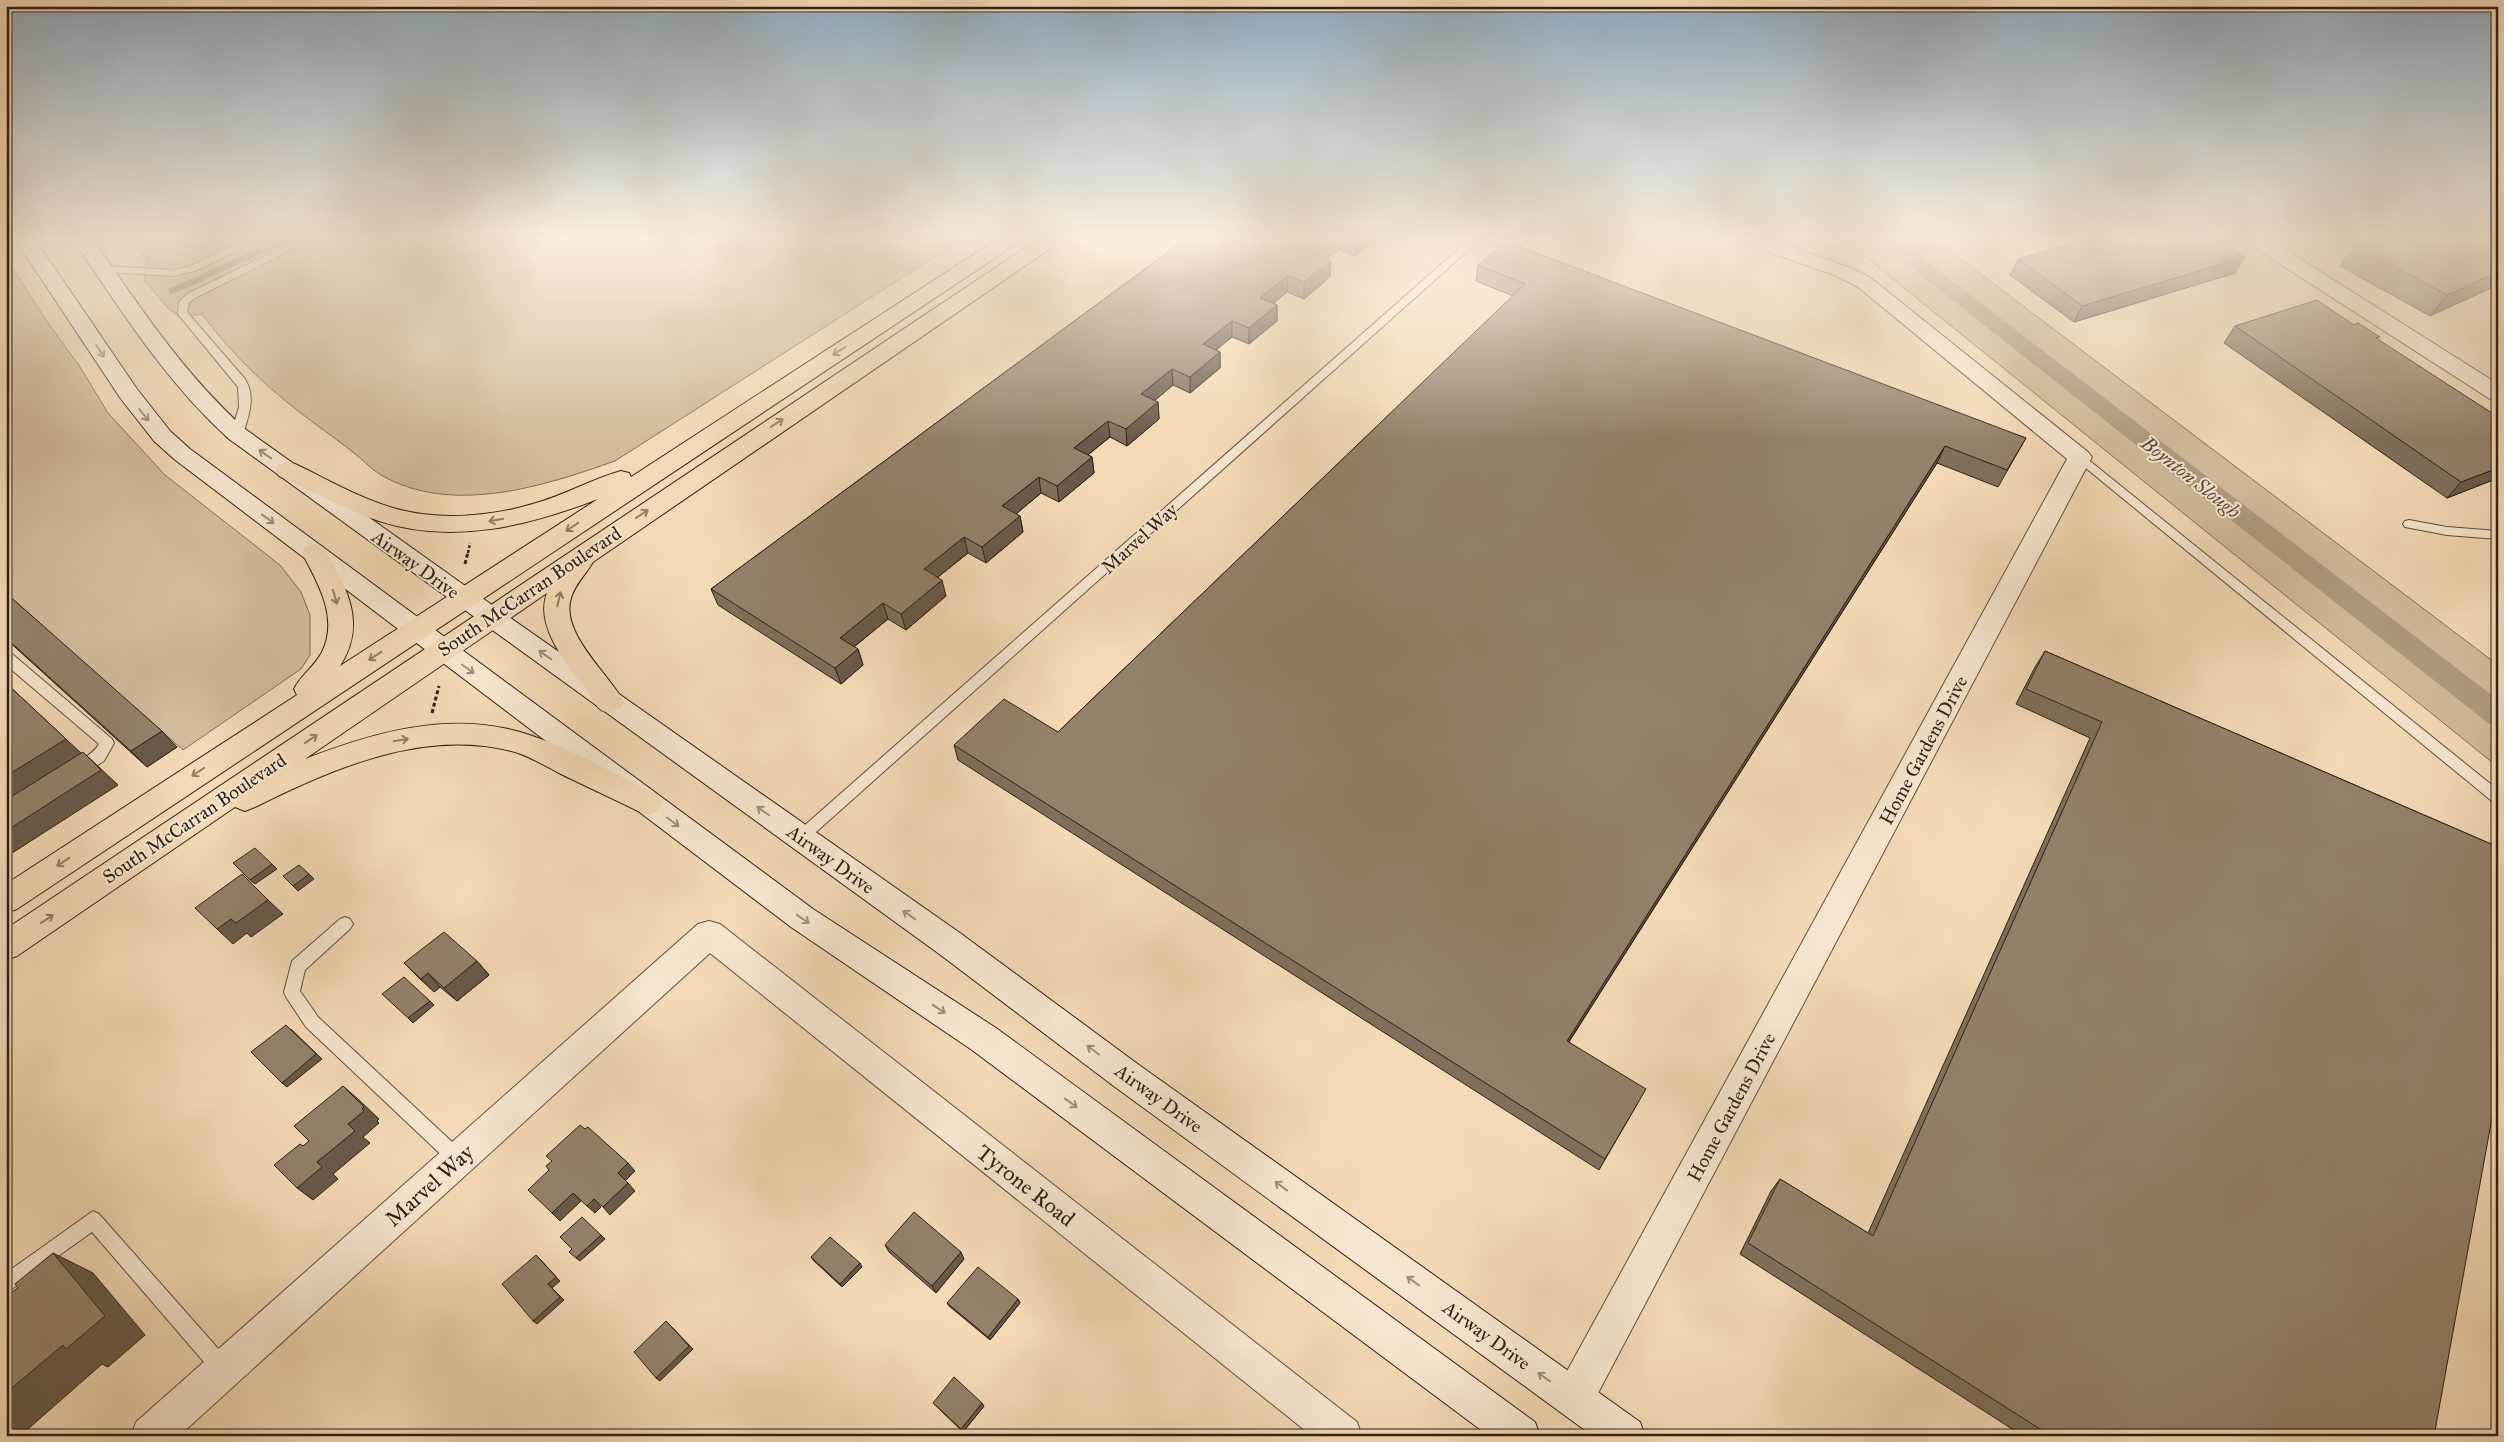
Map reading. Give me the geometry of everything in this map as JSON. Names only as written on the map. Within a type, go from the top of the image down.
[{"type":"main road","points":[[69,305],[129,394],[162,436],[203,470],[802,918],[874,964],[984,1039],[1521,1436]]},
{"type":"main road","name":"Airway Drive","points":[[131,305],[197,396],[212,413],[237,434],[463,598],[949,943],[1128,1076],[1626,1436]]},
{"type":"main road","name":"South McCarran Boulevard","points":[[6,900],[909,305]]},
{"type":"main road","name":"South McCarran Boulevard","points":[[6,946],[442,649],[953,305]]},
{"type":"main road","points":[[1893,305],[2080,457]]},
{"type":"main road","points":[[2359,305],[2498,394]]},
{"type":"main road","points":[[287,470],[389,515],[416,521],[445,524],[476,523],[544,509],[582,496],[701,441]]},
{"type":"main road","name":"Home Gardens Drive","points":[[1574,1398],[2080,457]]},
{"type":"main road","points":[[588,551],[561,591],[556,602],[558,618],[563,634],[610,702]]},
{"type":"main road","points":[[266,727],[322,674],[340,645],[342,629],[336,598],[328,578],[314,553]]},
{"type":"main road","points":[[151,848],[259,793],[312,769],[380,745],[424,736],[458,734],[488,736],[519,743],[648,803]]},
{"type":"main road","name":"Marvel Way","points":[[150,1436],[709,934]]},
{"type":"main road","name":"Tyrone Road","points":[[709,934],[1343,1436]]},
{"type":"main road","points":[[1574,1398],[1608,1436]]},
{"type":"lane","points":[[183,305],[182,312],[236,375],[247,391],[246,405],[237,434]]},
{"type":"lane","name":"Marvel Way","points":[[801,837],[1400,305]]},
{"type":"lane","points":[[2080,457],[2498,798]]},
{"type":"lane","points":[[2409,524],[2447,531],[2498,535]]},
{"type":"lane","points":[[6,657],[107,743],[99,757],[65,778]]},
{"type":"lane","points":[[345,924],[298,966],[292,992],[304,1014],[458,1159]]},
{"type":"lane","points":[[6,1284],[93,1220],[223,1369]]},
{"type":"path","points":[[430,718],[439,686]]},
{"type":"shaded area","points":[[6,305],[37,305],[80,367],[108,413],[165,475],[280,565],[301,592],[310,615],[310,655],[301,669],[183,750],[6,594]]},
{"type":"shaded area","points":[[166,305],[859,305],[615,461],[558,480],[528,487],[498,493],[468,495],[438,494],[409,487],[381,475],[270,388],[227,346],[202,314],[180,317]]},
{"type":"shaded area","points":[[1925,305],[2022,305],[2498,665],[2498,767]]},
{"type":"building","points":[[1096,305],[1277,305],[1249,328],[1232,321],[1203,344],[1220,352],[1190,377],[1172,369],[1141,394],[1158,402],[1126,429],[1108,421],[1074,448],[1092,457],[1057,486],[1039,477],[1002,506],[1020,516],[982,547],[964,537],[924,569],[942,580],[901,614],[883,603],[840,638],[858,649],[835,668],[711,589]]},
{"type":"building","points":[[1503,305],[1675,305],[2026,438],[2007,470],[1945,446],[1567,1041],[1646,1089],[1605,1159],[954,745],[1004,699],[1058,732]]},
{"type":"building","points":[[2300,305],[2325,305],[2354,325],[2358,323],[2380,337],[2376,338],[2498,417],[2498,468],[2461,482],[2235,326]]},
{"type":"building","points":[[6,593],[162,731],[131,751],[6,638]]},
{"type":"building","points":[[2045,651],[2498,847],[2498,1085],[2434,1436],[2051,1436],[1748,1243],[1780,1179],[1873,1236],[2102,722],[2026,689]]},
{"type":"building","points":[[6,683],[66,739],[6,776]]},
{"type":"building","points":[[83,752],[101,770],[6,831],[6,800]]},
{"type":"building","points":[[255,848],[272,864],[250,880],[233,863]]},
{"type":"building","points":[[299,865],[309,874],[293,886],[283,876]]},
{"type":"building","points":[[242,874],[268,900],[236,923],[231,919],[217,929],[195,908]]},
{"type":"building","points":[[444,932],[477,961],[444,988],[428,973],[421,979],[404,963]]},
{"type":"building","points":[[404,977],[430,1001],[408,1018],[382,994]]},
{"type":"building","points":[[286,1025],[316,1054],[282,1083],[251,1052]]},
{"type":"building","points":[[343,1086],[364,1107],[362,1109],[364,1111],[348,1124],[355,1131],[317,1162],[322,1167],[297,1188],[274,1165],[300,1144],[303,1146],[309,1141],[294,1126]]},
{"type":"building","points":[[580,1125],[585,1129],[588,1127],[628,1163],[618,1173],[628,1183],[603,1207],[594,1199],[587,1206],[573,1193],[552,1213],[528,1190],[549,1170],[546,1166],[552,1161],[546,1156]]},
{"type":"building","points":[[914,1212],[961,1252],[932,1286],[885,1245]]},
{"type":"building","points":[[582,1217],[601,1235],[576,1258],[569,1252],[572,1249],[560,1237]]},
{"type":"building","points":[[830,1237],[860,1263],[840,1284],[811,1257]]},
{"type":"building","points":[[53,1253],[105,1316],[66,1349],[63,1345],[6,1393],[6,1296],[18,1288],[15,1284]]},
{"type":"building","points":[[536,1255],[556,1277],[548,1284],[560,1297],[533,1321],[502,1284]]},
{"type":"building","points":[[978,1267],[1018,1299],[988,1337],[947,1303]]},
{"type":"building","points":[[666,1321],[689,1346],[656,1378],[634,1352]]},
{"type":"building","points":[[954,1377],[982,1403],[961,1429],[933,1403]]},
{"type":"waterway","name":"Boynton Slough","points":[[1971,305],[2498,715]]}]
